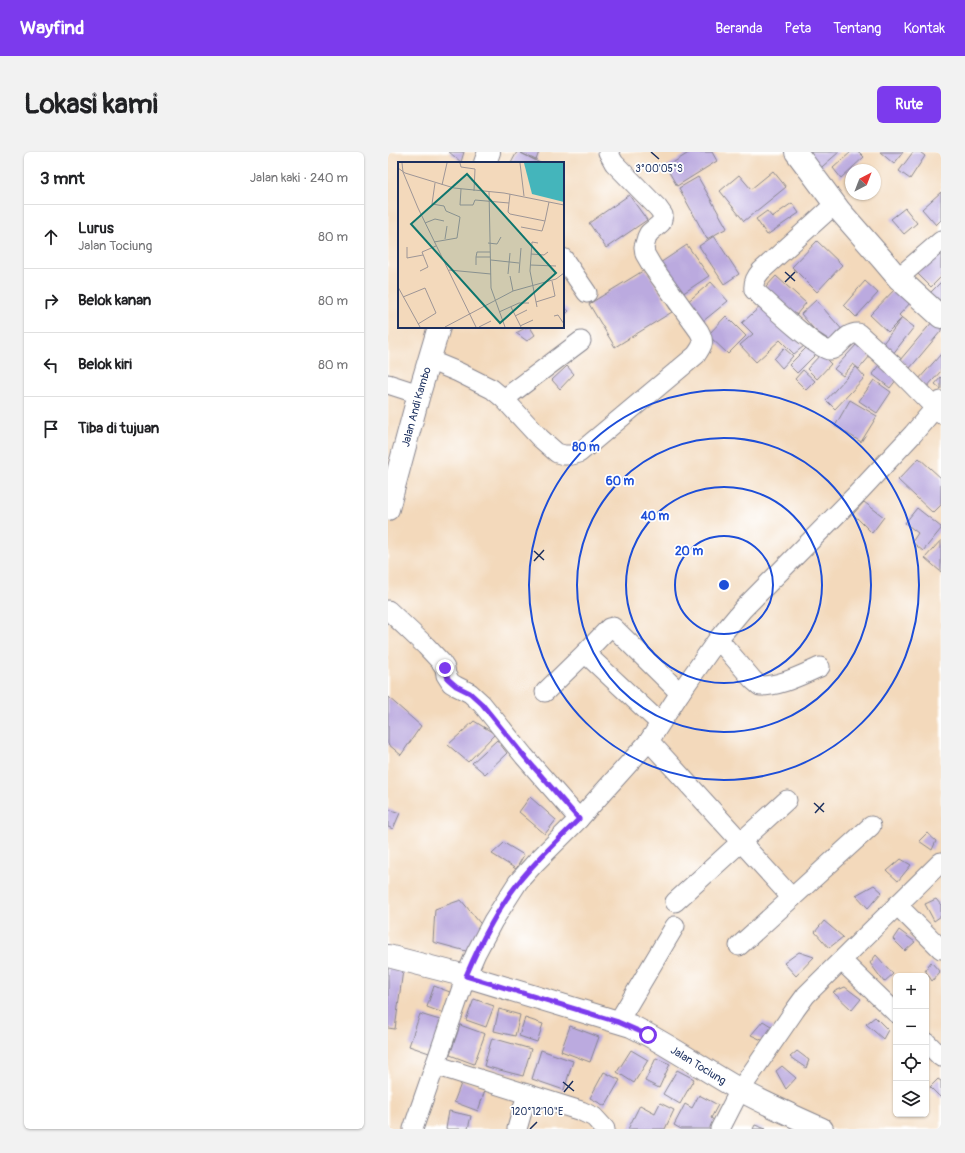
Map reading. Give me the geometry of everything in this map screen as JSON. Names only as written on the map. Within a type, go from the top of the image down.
[{"type":"street","points":[[485,162],[489,152]]},
{"type":"street","points":[[429,360],[458,372],[492,389],[504,399],[540,438],[557,453],[572,455],[579,453],[696,355],[702,347],[703,340],[699,331],[645,254],[644,248],[647,237],[649,233],[660,223],[663,215],[614,162],[608,152]]},
{"type":"street","points":[[796,152],[835,204],[898,278],[941,317]]},
{"type":"street","points":[[413,1129],[466,976],[476,953],[509,895],[535,863],[579,819],[649,741],[680,693],[718,639],[743,609],[861,490],[939,407],[858,333],[848,335],[833,349],[829,350],[824,348],[798,330],[754,290],[754,282],[761,271],[835,204]]},
{"type":"street","points":[[898,278],[941,241]]},
{"type":"street","points":[[564,259],[587,293]]},
{"type":"street","name":"Jalan Andi Kambo","points":[[388,509],[439,328]]},
{"type":"street","points":[[504,399],[581,340]]},
{"type":"street","points":[[388,384],[419,394]]},
{"type":"street","points":[[388,610],[441,662],[451,683],[470,693],[482,704],[524,756],[579,819]]},
{"type":"street","points":[[545,692],[609,628],[613,627],[680,693]]},
{"type":"street","points":[[718,639],[753,680],[760,686],[777,684],[820,667]]},
{"type":"street","points":[[584,653],[660,723]]},
{"type":"street","points":[[649,741],[792,898]]},
{"type":"street","points":[[675,902],[787,800]]},
{"type":"street","points":[[739,946],[871,826]]},
{"type":"street","points":[[720,1129],[740,1090],[795,1010],[817,984],[941,862]]},
{"type":"street","points":[[897,905],[941,949]]},
{"type":"street","points":[[618,1022],[675,926]]},
{"type":"street","name":"Jalan Tociung","points":[[388,956],[466,976],[618,1022],[648,1035],[740,1090],[822,1129]]},
{"type":"street","points":[[842,960],[893,1010]]},
{"type":"street","points":[[929,1045],[941,1057]]},
{"type":"street","points":[[435,1065],[581,1111],[594,1117],[605,1129]]},
{"type":"street","points":[[517,1129],[527,1094]]},
{"type":"building","points":[[449,152],[464,152],[461,162]]},
{"type":"building","points":[[517,152],[539,152],[536,160],[521,153],[538,162],[512,162]]},
{"type":"building","points":[[690,152],[712,152],[717,161],[677,186],[666,167]]},
{"type":"building","points":[[807,152],[839,152],[815,173]]},
{"type":"building","points":[[851,152],[859,152],[864,157],[856,164],[845,164],[845,174],[841,178],[833,168]]},
{"type":"building","points":[[880,152],[903,152],[894,164]]},
{"type":"building","points":[[913,152],[920,152],[925,156],[910,179],[899,171]]},
{"type":"building","points":[[773,171],[786,187],[744,221],[720,191],[739,175],[751,189]]},
{"type":"building","points":[[698,177],[727,228],[707,239],[679,188]]},
{"type":"building","points":[[941,192],[941,220],[936,225],[922,209]]},
{"type":"building","points":[[629,195],[647,220],[606,248],[589,223]]},
{"type":"building","points":[[792,203],[799,213],[767,235],[756,219],[767,211],[772,217]]},
{"type":"building","points":[[905,208],[917,223],[904,234],[891,219]]},
{"type":"building","points":[[714,236],[739,274],[724,284],[699,246]]},
{"type":"building","points":[[817,241],[842,265],[817,292],[792,267]]},
{"type":"building","points":[[687,245],[709,276],[682,294],[660,263]]},
{"type":"building","points":[[941,249],[941,277],[931,287],[917,273]]},
{"type":"building","points":[[646,269],[672,312],[615,347],[589,304]]},
{"type":"building","points":[[776,276],[806,303],[796,315],[765,288]]},
{"type":"building","points":[[865,281],[878,293],[856,317],[844,305]]},
{"type":"building","points":[[711,282],[728,301],[702,322],[686,303]]},
{"type":"building","points":[[941,282],[941,308],[928,295]]},
{"type":"building","points":[[898,286],[913,300],[899,315],[902,318],[888,332],[870,315]]},
{"type":"building","points":[[816,300],[845,333],[829,347],[801,314]]},
{"type":"building","points":[[763,304],[804,346],[794,354],[780,340],[756,362],[740,345],[753,334],[742,323]]},
{"type":"building","points":[[564,307],[569,311],[564,316]]},
{"type":"building","points":[[726,316],[746,336],[728,354],[708,335]]},
{"type":"building","points":[[902,318],[914,327],[892,355],[881,346]]},
{"type":"building","points":[[933,321],[941,327],[941,331],[910,368],[900,360]]},
{"type":"building","points":[[525,328],[531,328],[535,335],[527,341],[516,333]]},
{"type":"building","points":[[810,344],[818,352],[797,373],[789,365]]},
{"type":"building","points":[[857,344],[870,356],[859,369],[853,364],[843,376],[834,369]]},
{"type":"building","points":[[784,348],[793,356],[782,368],[774,359]]},
{"type":"building","points":[[821,354],[831,364],[817,379],[807,369]]},
{"type":"building","points":[[941,354],[941,371],[926,388],[918,380]]},
{"type":"building","points":[[879,365],[897,379],[890,388],[872,374]]},
{"type":"building","points":[[567,366],[574,374],[560,389],[552,380]]},
{"type":"building","points":[[856,367],[865,377],[835,409],[826,400]]},
{"type":"building","points":[[803,370],[815,381],[806,390],[795,379]]},
{"type":"building","points":[[941,377],[941,389],[935,384]]},
{"type":"building","points":[[874,380],[891,392],[877,413],[859,401]]},
{"type":"building","points":[[850,400],[877,416],[861,442],[835,426]]},
{"type":"building","points":[[919,458],[941,478],[941,505],[933,513],[898,480]]},
{"type":"building","points":[[864,502],[884,517],[872,533],[853,514]]},
{"type":"building","points":[[917,508],[941,527],[923,551],[912,542],[918,533],[905,523]]},
{"type":"building","points":[[941,540],[941,572],[925,558]]},
{"type":"building","points":[[388,697],[421,726],[401,755],[388,744]]},
{"type":"building","points":[[474,721],[495,734],[468,762],[448,745]]},
{"type":"building","points":[[497,740],[507,753],[485,774],[472,763]]},
{"type":"building","points":[[530,797],[556,820],[545,834],[519,812]]},
{"type":"building","points":[[388,809],[400,813],[393,829],[388,827]]},
{"type":"building","points":[[927,833],[936,841],[932,850],[919,841]]},
{"type":"building","points":[[504,843],[524,855],[516,869],[492,854]]},
{"type":"building","points":[[901,859],[911,865],[898,881],[887,871]]},
{"type":"building","points":[[874,885],[882,892],[868,908],[856,895]]},
{"type":"building","points":[[936,899],[941,905],[941,916],[934,921],[925,904]]},
{"type":"building","points":[[461,900],[484,928],[466,951],[433,942],[435,909]]},
{"type":"building","points":[[824,921],[843,937],[829,948],[815,932]]},
{"type":"building","points":[[899,930],[915,942],[905,951],[893,939]]},
{"type":"building","points":[[799,952],[814,957],[796,976],[784,963]]},
{"type":"building","points":[[876,955],[893,974],[884,982],[870,963]]},
{"type":"building","points":[[931,962],[940,972],[932,981],[929,973],[927,973],[925,970]]},
{"type":"building","points":[[388,967],[403,970],[395,1029],[388,1028]]},
{"type":"building","points":[[434,986],[450,992],[443,1013],[427,1007]]},
{"type":"building","points":[[845,987],[861,999],[852,1010],[833,992]]},
{"type":"building","points":[[474,999],[494,1006],[486,1027],[466,1020]]},
{"type":"building","points":[[499,1009],[520,1015],[515,1036],[494,1031]]},
{"type":"building","points":[[420,1014],[443,1021],[432,1054],[409,1046]]},
{"type":"building","points":[[875,1017],[888,1030],[883,1039],[866,1024]]},
{"type":"building","points":[[525,1018],[543,1024],[537,1042],[519,1036]]},
{"type":"building","points":[[763,1021],[774,1028],[766,1042],[751,1035]]},
{"type":"building","points":[[460,1025],[485,1034],[474,1064],[450,1055]]},
{"type":"building","points":[[570,1026],[599,1037],[590,1062],[561,1051]]},
{"type":"building","points":[[492,1038],[531,1049],[523,1076],[484,1066]]},
{"type":"building","points":[[541,1050],[573,1061],[564,1090],[532,1079]]},
{"type":"building","points":[[631,1050],[648,1060],[634,1083],[617,1072]]},
{"type":"building","points":[[797,1051],[809,1060],[806,1068],[790,1057]]},
{"type":"building","points":[[656,1058],[670,1064],[659,1088],[645,1081]]},
{"type":"building","points":[[782,1066],[796,1078],[786,1089],[776,1071]]},
{"type":"building","points":[[677,1070],[694,1079],[680,1104],[663,1094]]},
{"type":"building","points":[[604,1072],[620,1080],[605,1106],[590,1098]]},
{"type":"building","points":[[938,1079],[941,1081],[941,1098],[930,1087]]},
{"type":"building","points":[[462,1081],[485,1090],[478,1111],[454,1102]]},
{"type":"building","points":[[699,1095],[718,1105],[711,1118],[715,1121],[711,1129],[681,1129],[674,1125],[685,1104],[692,1108]]},
{"type":"building","points":[[660,1103],[674,1110],[665,1129],[628,1129],[640,1105],[655,1113]]},
{"type":"building","points":[[449,1111],[471,1116],[468,1129],[446,1129]]},
{"type":"building","points":[[755,1125],[766,1129],[753,1129]]},
{"type":"route","points":[[445,668],[446,675],[451,683],[470,693],[482,704],[524,756],[579,819],[518,882],[493,921],[466,976],[631,1026],[648,1035]]}]
